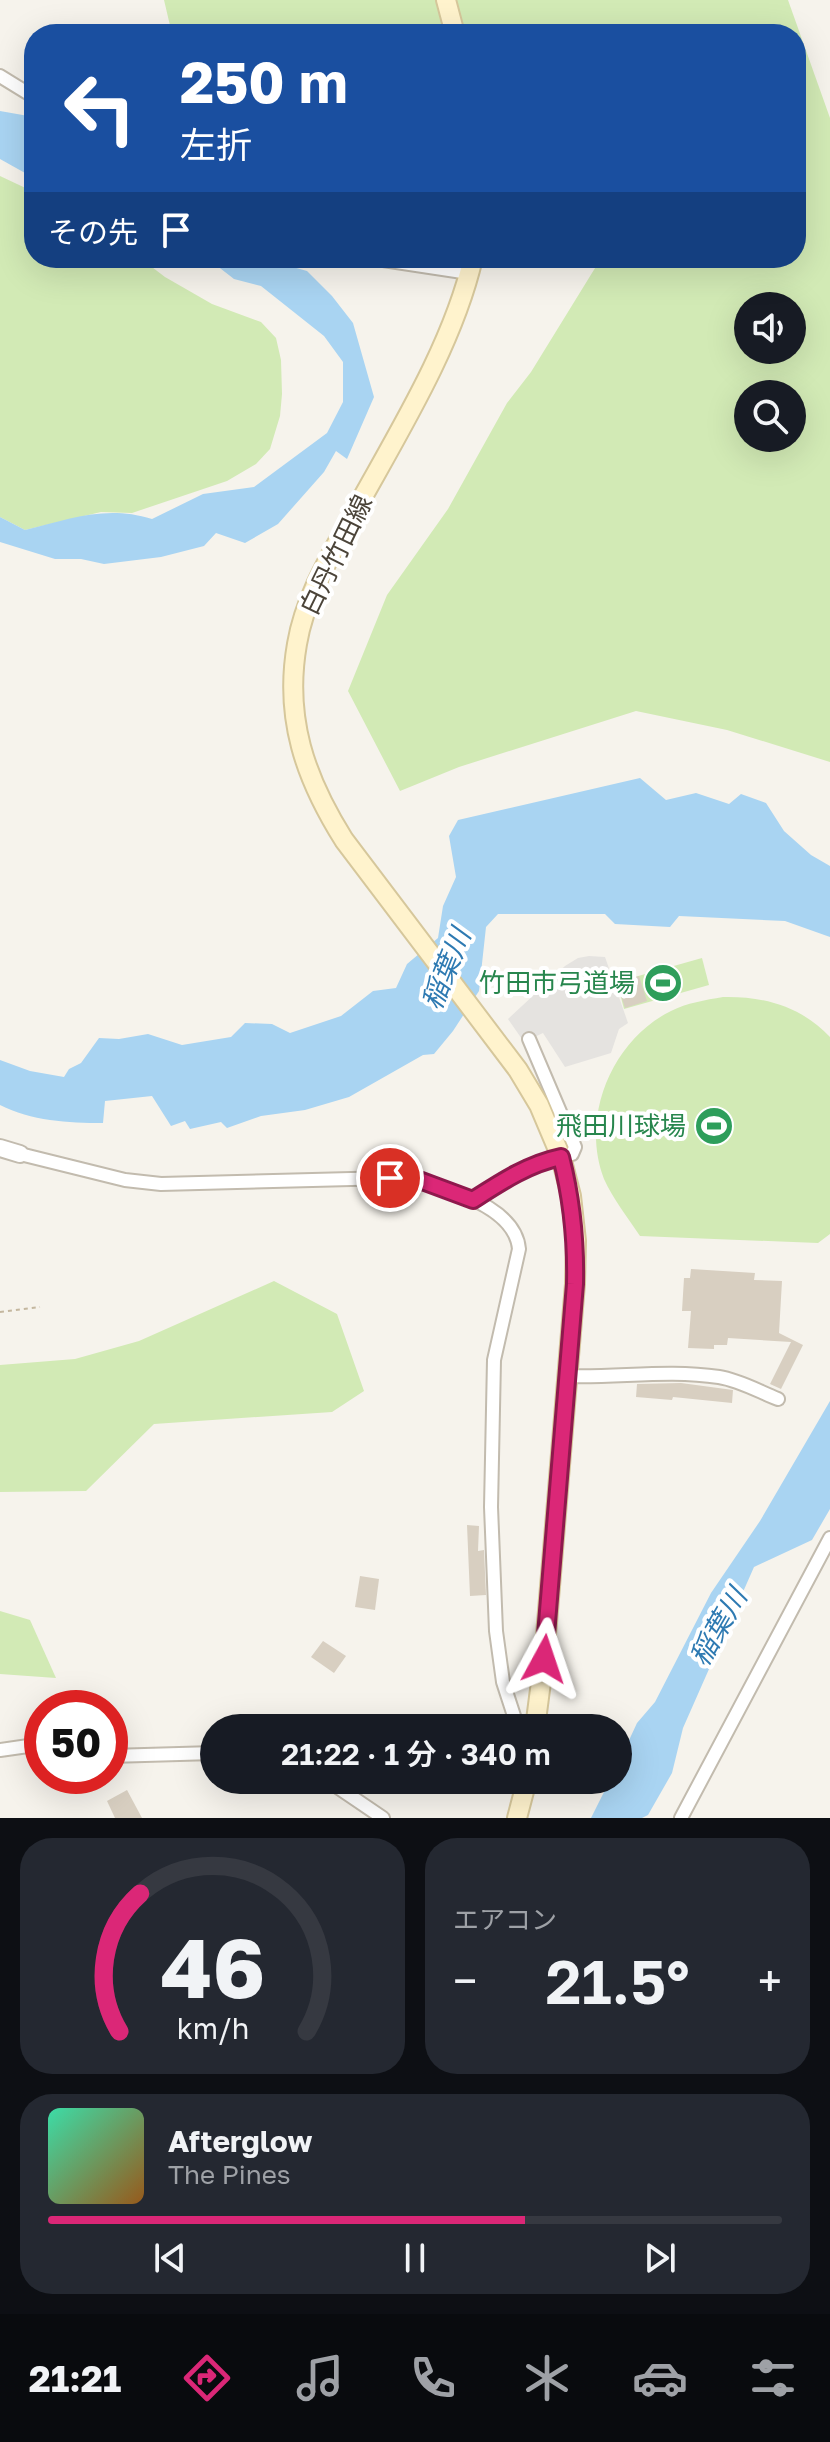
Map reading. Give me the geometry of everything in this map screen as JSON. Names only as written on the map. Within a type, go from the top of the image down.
[{"type":"main road","points":[[446,0],[452,24]]},
{"type":"main road","name":"白丹竹田線","points":[[470,268],[452,321],[429,372],[312,595],[297,645],[293,694],[295,720],[315,791],[344,840],[518,1070],[539,1105],[561,1157]]},
{"type":"main road","points":[[537,1714],[545,1644],[576,1241],[571,1196],[561,1157]]},
{"type":"main road","points":[[517,1818],[523,1794]]},
{"type":"street","points":[[0,76],[24,91]]},
{"type":"street","points":[[473,1200],[507,1178],[547,1160],[572,1154],[575,1147],[529,1039]]},
{"type":"street","points":[[0,1148],[125,1180],[149,1183],[422,1181],[473,1200],[505,1220],[518,1244],[494,1360],[491,1507],[495,1616],[503,1682],[513,1714]]},
{"type":"street","points":[[567,1376],[641,1373],[721,1377],[778,1399]]},
{"type":"street","points":[[681,1818],[830,1538]]},
{"type":"street","points":[[0,1750],[24,1747]]},
{"type":"street","points":[[128,1755],[200,1753]]},
{"type":"street","points":[[348,1794],[383,1818]]},
{"type":"path","points":[[0,1312],[40,1307]]},
{"type":"green space","points":[[164,0],[788,0],[797,24],[170,24]]},
{"type":"green space","points":[[806,51],[830,118],[830,762],[727,730],[636,711],[459,767],[400,791],[348,691],[387,595],[448,509],[507,403],[531,372],[595,268],[806,268]]},
{"type":"green space","points":[[0,176],[24,187],[24,268],[153,268],[212,304],[261,322],[276,338],[281,360],[282,394],[280,416],[270,449],[256,464],[227,481],[132,513],[101,512],[25,530],[0,517]]},
{"type":"green space","name":"竹田市弓道場","points":[[702,958],[709,985],[624,1009],[617,982]]},
{"type":"green space","name":"飛田川球場","points":[[723,997],[781,1005],[807,1018],[830,1037],[830,1234],[818,1243],[640,1236],[604,1179],[596,1131],[606,1083],[618,1061],[632,1041],[650,1024],[671,1011]]},
{"type":"green space","points":[[274,1281],[337,1314],[364,1391],[332,1412],[154,1424],[86,1491],[0,1492],[0,1365],[75,1359],[139,1341]]},
{"type":"green space","points":[[0,1611],[30,1620],[56,1678],[0,1674]]},
{"type":"shaded area","points":[[589,956],[605,957],[628,1023],[619,1029],[611,1053],[565,1067],[543,1033],[524,1042],[508,1019],[565,966]]},
{"type":"water","points":[[0,111],[24,115],[24,172],[0,159]]},
{"type":"water","points":[[220,268],[296,268],[307,271],[353,323],[374,397],[347,459],[336,451],[324,472],[278,524],[245,543],[216,533],[204,546],[161,557],[104,564],[81,559],[55,559],[0,542],[0,517],[25,530],[103,513],[152,519],[203,494],[254,487],[327,433],[343,402],[343,362],[324,336],[261,286],[234,279]]},
{"type":"water","name":"稲葉川","points":[[640,778],[666,800],[696,793],[729,804],[741,794],[766,803],[784,831],[811,855],[830,866],[830,937],[785,921],[679,916],[670,927],[615,924],[605,914],[498,914],[486,927],[479,991],[453,1031],[434,1054],[423,1055],[349,1097],[305,1110],[261,1116],[227,1128],[221,1122],[190,1129],[185,1121],[171,1126],[152,1096],[105,1101],[103,1123],[37,1118],[0,1105],[0,1060],[30,1071],[64,1077],[69,1069],[81,1063],[99,1038],[119,1039],[148,1034],[182,1045],[231,1037],[245,1023],[272,1024],[290,1033],[341,1016],[373,991],[396,988],[407,964],[438,938],[443,906],[456,877],[449,836],[458,820]]},
{"type":"water","name":"稲葉川","points":[[830,1401],[830,1509],[812,1540],[754,1567],[683,1728],[672,1773],[648,1815],[642,1818],[591,1818],[603,1794],[632,1794],[632,1734],[637,1723],[655,1702],[711,1593],[760,1521]]},
{"type":"building","points":[[639,976],[647,1001],[625,1008],[617,983]]},
{"type":"building","points":[[691,1269],[755,1273],[754,1280],[782,1281],[779,1333],[803,1345],[781,1389],[770,1384],[791,1342],[728,1338],[727,1345],[714,1345],[714,1349],[688,1348],[691,1311],[682,1311],[684,1278],[690,1278]]},
{"type":"building","points":[[681,1383],[733,1390],[732,1403],[636,1397],[637,1384]]},
{"type":"building","points":[[467,1525],[479,1526],[478,1551],[484,1550],[486,1595],[470,1596]]},
{"type":"building","points":[[360,1576],[379,1579],[375,1610],[355,1607]]},
{"type":"building","points":[[323,1641],[346,1656],[334,1673],[311,1657]]},
{"type":"building","points":[[128,1792],[142,1818],[115,1818],[107,1801]]},
{"type":"place","name":"竹田市弓道場","points":[[663,983]]},
{"type":"place","name":"飛田川球場","points":[[714,1126]]},
{"type":"route","points":[[390,1178],[422,1181],[473,1200],[507,1178],[561,1157],[571,1196],[576,1241],[575,1284],[544,1659]]}]
